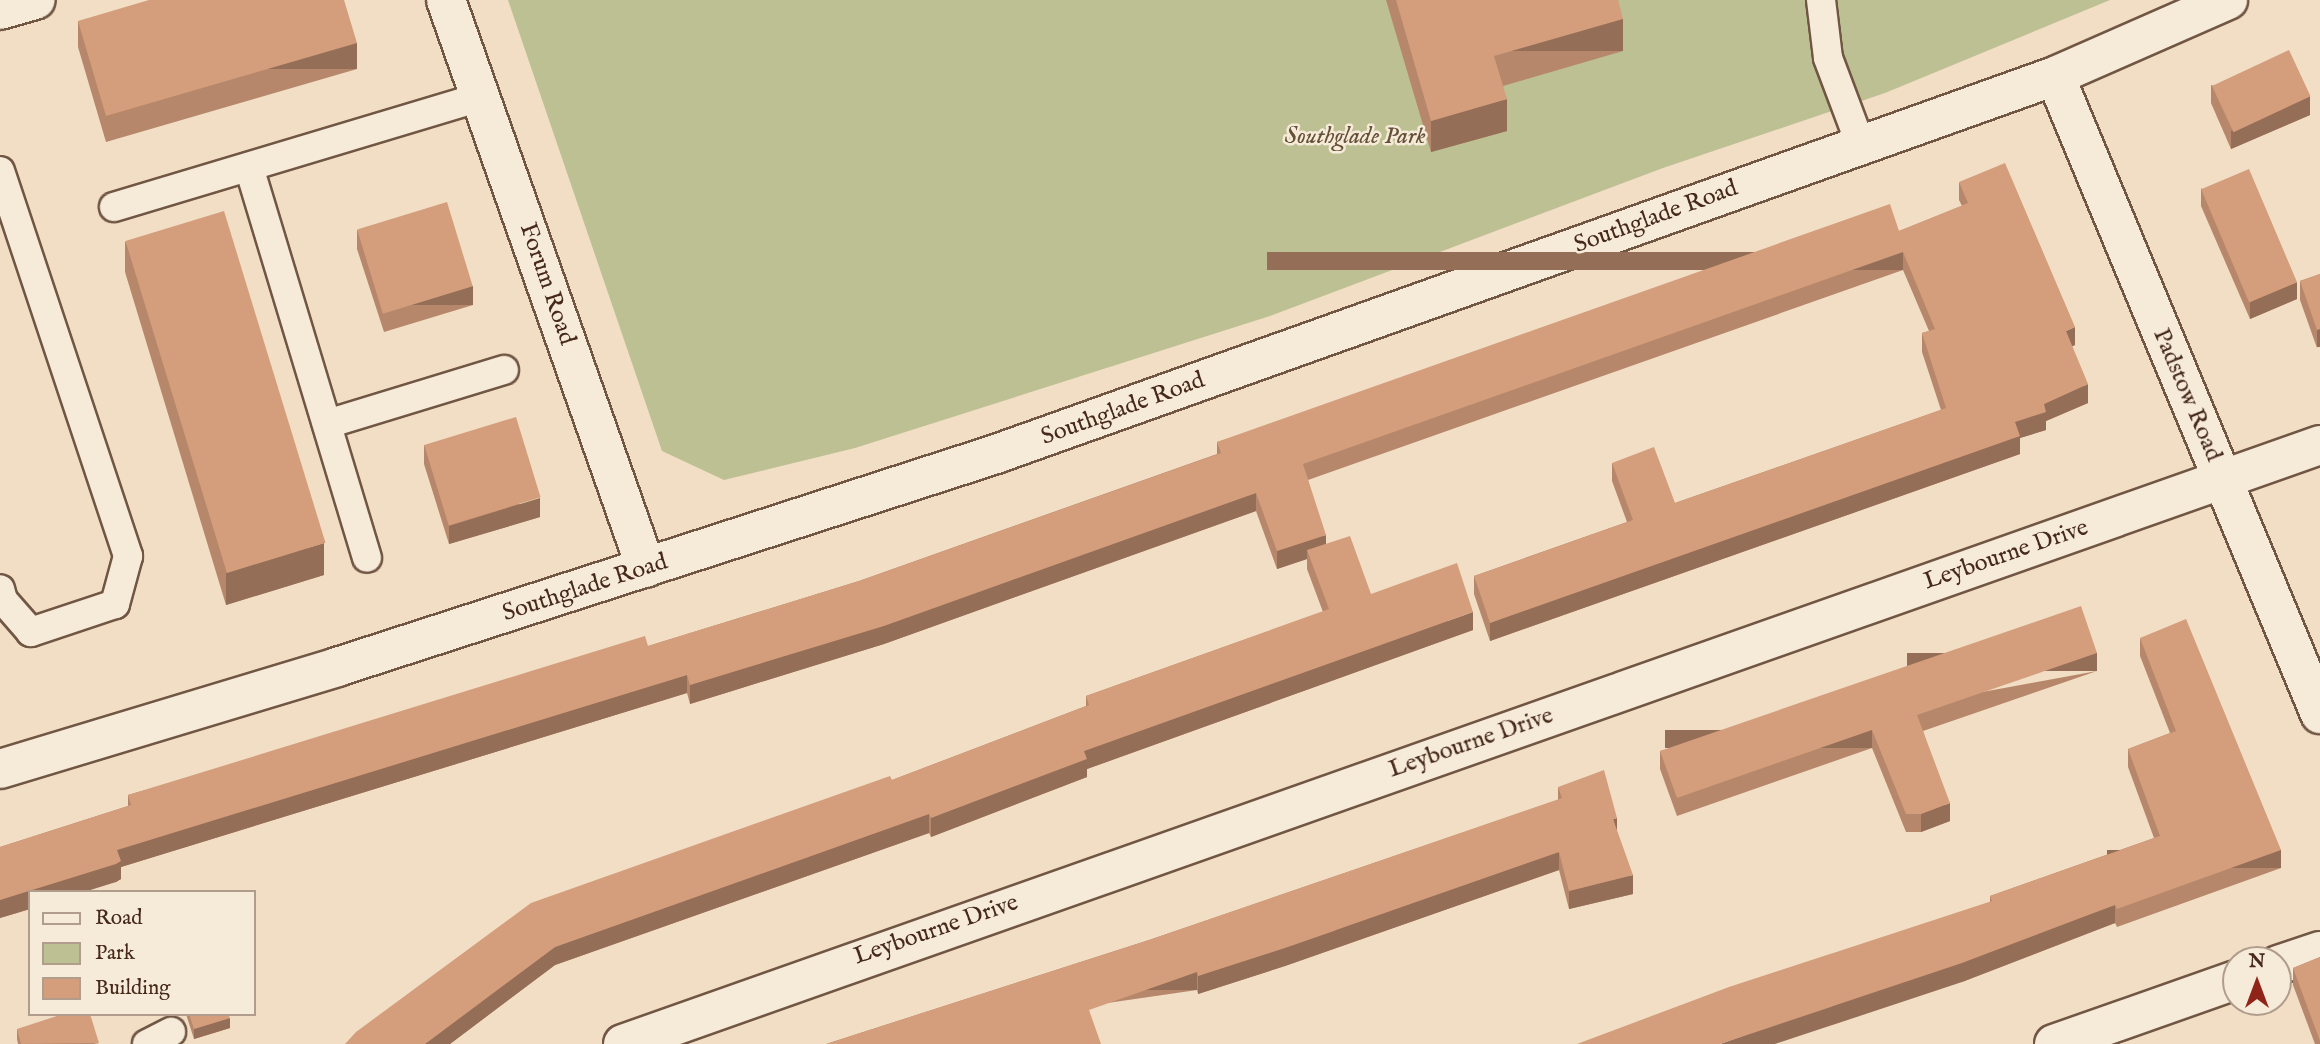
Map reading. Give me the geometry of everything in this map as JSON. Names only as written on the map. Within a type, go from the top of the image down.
[{"type":"street","points":[[0,10],[36,0]]},
{"type":"street","name":"Forum Road","points":[[446,0],[646,568]]},
{"type":"street","name":"Southglade Road","points":[[0,769],[646,568],[996,454],[1860,143],[2055,76],[2228,0]]},
{"type":"street","name":"Padstow Road","points":[[2055,76],[2320,714]]},
{"type":"street","name":"Leybourne Drive","points":[[624,1044],[645,1033],[2320,445]]},
{"type":"street","points":[[2292,960],[2320,951]]},
{"type":"street","points":[[2054,1044],[2222,985]]},
{"type":"lane","points":[[1821,0],[1828,58],[1860,143]]},
{"type":"lane","points":[[114,206],[481,97]]},
{"type":"lane","points":[[249,167],[367,558]]},
{"type":"lane","points":[[0,171],[128,556],[115,604],[31,632],[3,600],[0,589]]},
{"type":"lane","points":[[327,424],[504,370]]},
{"type":"green space","name":"Southglade Park","points":[[508,0],[2110,0],[1885,93],[1663,168],[1270,316],[855,448],[724,480],[662,451]]},
{"type":"building","points":[[149,0],[344,0],[357,43],[106,116],[78,21]]},
{"type":"building","points":[[1396,0],[1618,0],[1623,19],[1494,56],[1507,99],[1431,121]]},
{"type":"building","points":[[2289,50],[2311,96],[2234,132],[2212,86]]},
{"type":"building","points":[[2005,163],[2075,327],[2066,331],[2088,384],[2044,404],[2046,412],[2015,422],[2020,436],[1490,623],[1474,576],[1633,520],[1612,463],[1654,447],[1675,503],[1946,408],[1922,333],[1935,329],[1903,252],[1303,464],[1326,535],[1277,551],[1256,493],[884,626],[690,685],[687,675],[117,850],[121,861],[116,864],[0,900],[0,847],[131,805],[128,795],[645,636],[648,646],[859,581],[1221,453],[1217,442],[1890,204],[1899,231],[1968,203],[1959,182]]},
{"type":"building","points":[[2249,169],[2297,282],[2249,303],[2201,189]]},
{"type":"building","points":[[447,202],[473,286],[383,314],[357,229]]},
{"type":"building","points":[[224,211],[325,543],[227,573],[126,241]]},
{"type":"building","points":[[2320,274],[2320,329],[2317,330],[2300,281]]},
{"type":"building","points":[[516,417],[541,497],[449,525],[424,445]]},
{"type":"building","points":[[1350,536],[1371,594],[1457,563],[1473,612],[1084,751],[1087,759],[931,818],[929,814],[555,947],[425,1044],[345,1044],[356,1032],[531,903],[890,776],[892,780],[1089,705],[1086,696],[1329,609],[1307,550]]},
{"type":"building","points":[[2081,606],[2097,653],[1917,715],[1950,803],[1921,814],[1906,814],[1872,730],[1677,798],[1660,751]]},
{"type":"building","points":[[2186,619],[2281,850],[2117,909],[2115,905],[1962,963],[1720,1044],[1577,1044],[1729,987],[1992,901],[1990,896],[2160,836],[2128,749],[2176,731],[2140,638]]},
{"type":"building","points":[[1604,770],[1617,818],[1613,819],[1633,875],[1569,891],[1559,852],[1285,948],[1198,976],[1197,972],[1089,1010],[1101,1044],[826,1044],[1149,940],[1562,798],[1558,787]]},
{"type":"building","points":[[2320,957],[2320,1041],[2293,968]]},
{"type":"building","points":[[57,1016],[91,1016],[99,1043],[21,1044],[17,1029]]},
{"type":"building","points":[[190,1016],[230,1018],[194,1029]]}]
